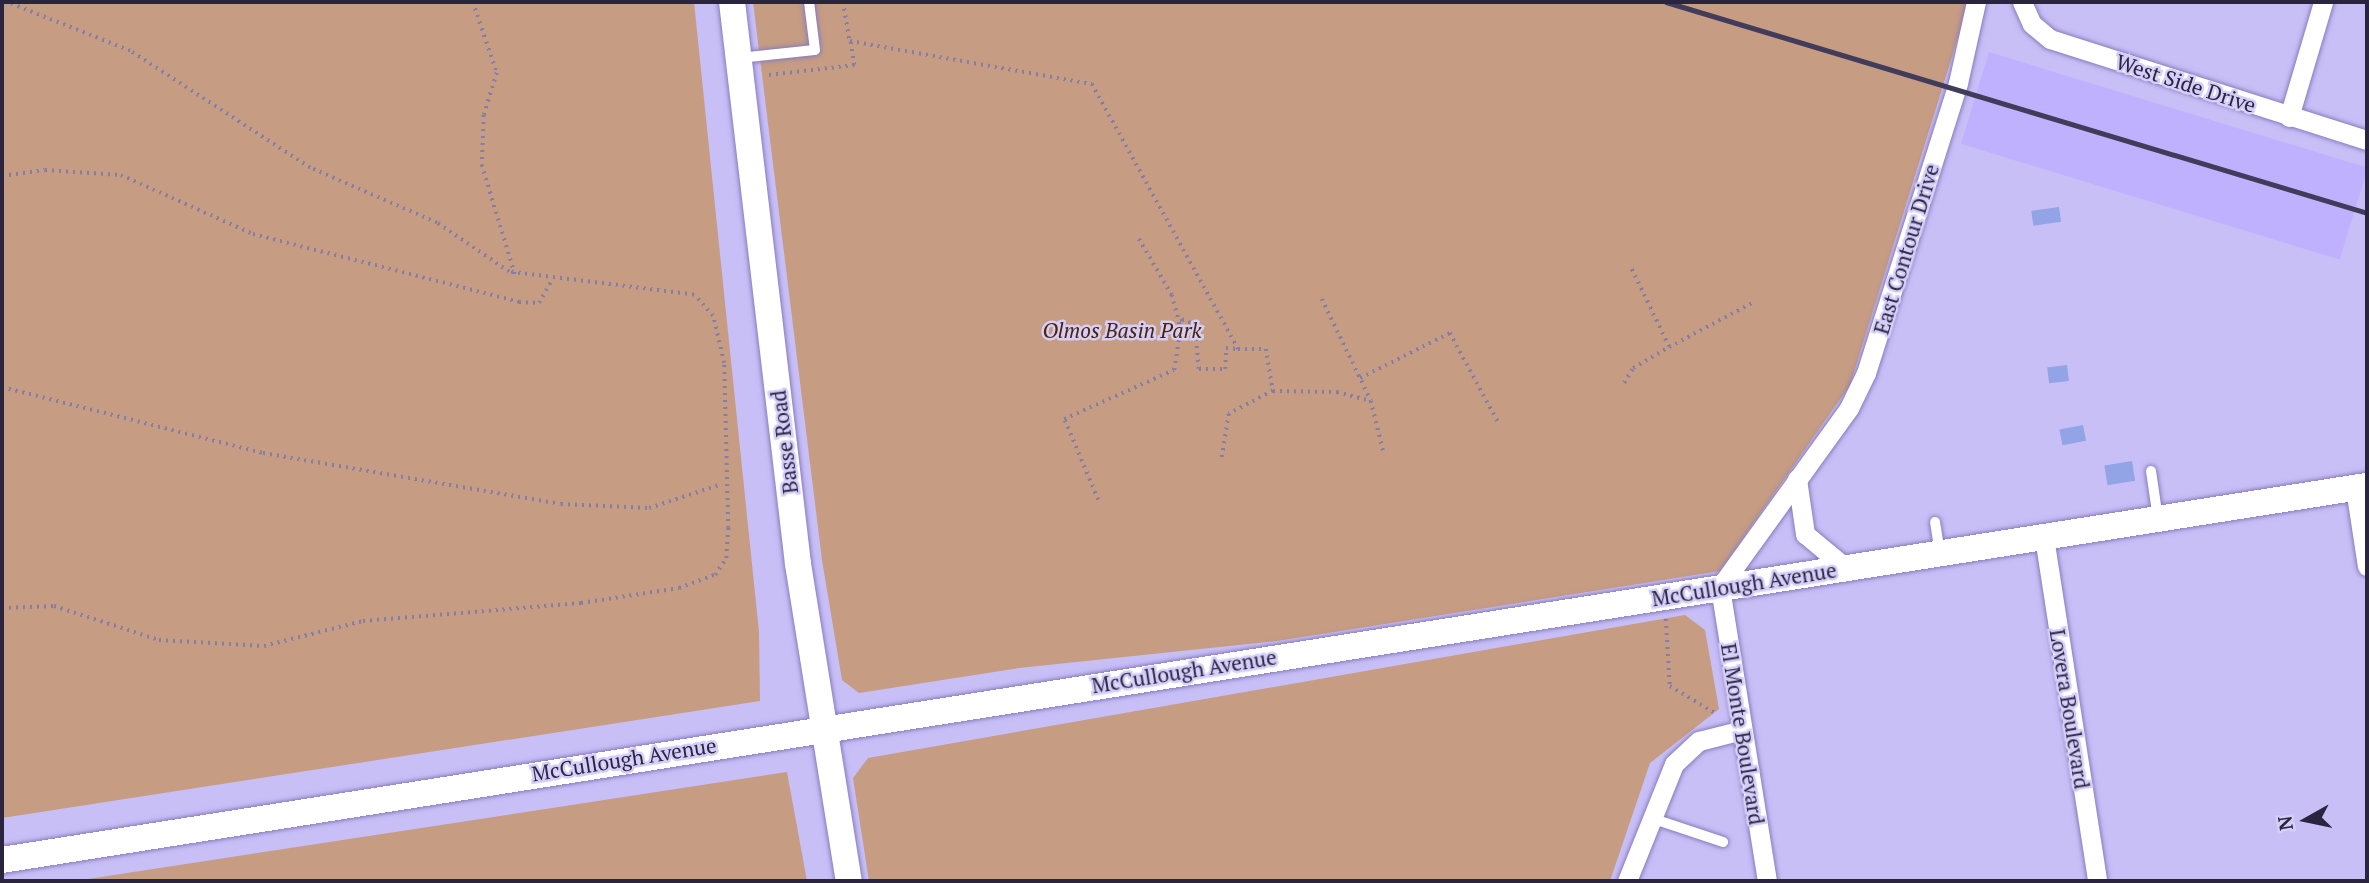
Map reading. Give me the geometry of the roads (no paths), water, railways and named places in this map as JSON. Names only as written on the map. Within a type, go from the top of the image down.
[{"type":"main road","name":"Basse Road","points":[[732,2],[798,564],[849,881]]},
{"type":"main road","name":"McCullough Avenue","points":[[2,860],[825,727],[2361,487]]},
{"type":"street","name":"East Contour Drive","points":[[1720,587],[1797,478],[1866,373],[1958,83],[1976,2]]},
{"type":"street","name":"West Side Drive","points":[[2022,2],[2050,39],[2367,140]]},
{"type":"street","points":[[2289,117],[2323,2]]},
{"type":"street","points":[[1797,478],[1805,534],[1846,568]]},
{"type":"street","points":[[2361,487],[2367,566]]},
{"type":"street","name":"Lovera Boulevard","points":[[2044,537],[2097,881]]},
{"type":"street","name":"El Monte Boulevard","points":[[1720,587],[1767,881]]},
{"type":"street","points":[[1627,881],[1663,782],[1686,750],[1742,730]]},
{"type":"lane","points":[[738,58],[815,50],[809,2]]},
{"type":"lane","points":[[2151,471],[2158,519]]},
{"type":"lane","points":[[1935,522],[1940,553]]},
{"type":"lane","points":[[1651,818],[1723,842]]},
{"type":"railway","points":[[1666,2],[2367,213]]},
{"type":"park label","name":"Olmos Basin Park","points":[[1122,330]]}]
